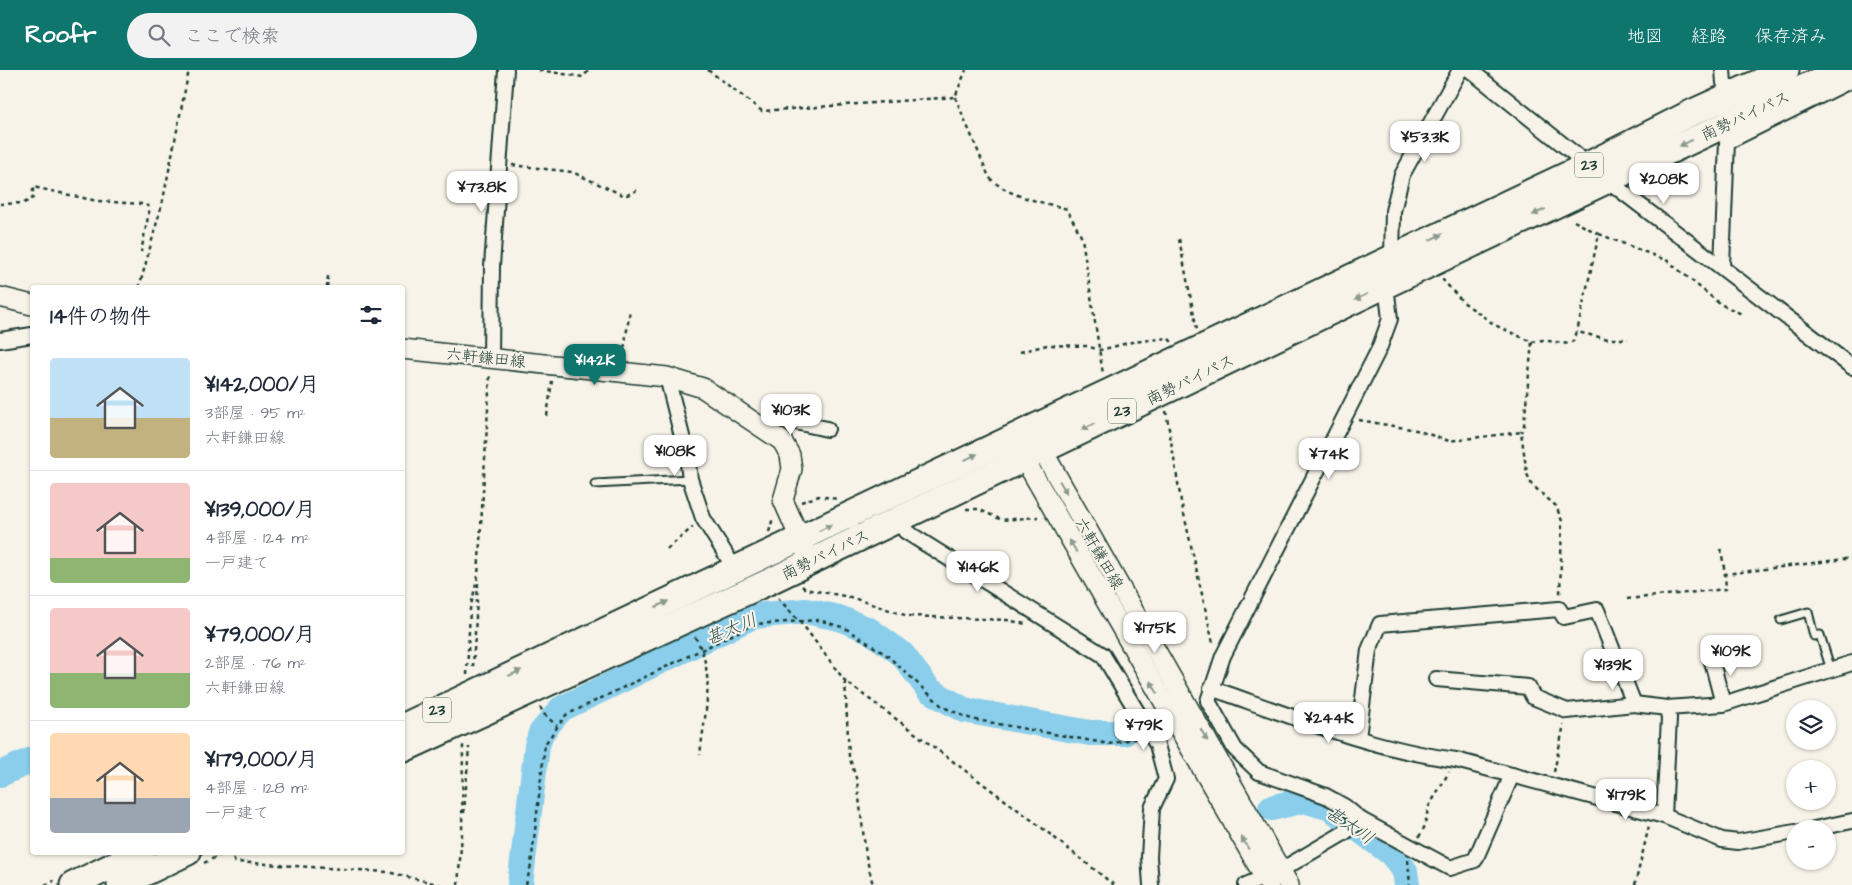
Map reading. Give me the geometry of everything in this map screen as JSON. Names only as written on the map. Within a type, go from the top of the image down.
[{"type":"highway","name":"南勢バイパス","points":[[405,725],[471,694],[805,550],[1027,444],[1392,257],[1588,165],[1691,113],[1786,70]]},
{"type":"highway","name":"南勢バイパス","points":[[1027,444],[1386,285],[1841,70]]},
{"type":"highway","name":"南勢バイパス","points":[[405,749],[766,583],[805,550]]},
{"type":"highway","points":[[73,885],[135,869],[179,855]]},
{"type":"main road","points":[[0,297],[30,304]]},
{"type":"main road","name":"六軒鎌田線","points":[[405,349],[667,377],[702,388],[782,441],[790,455],[792,468],[783,500],[805,550]]},
{"type":"main road","name":"六軒鎌田線","points":[[1027,444],[1276,879]]},
{"type":"street","points":[[491,357],[492,266],[501,164],[506,70]]},
{"type":"street","points":[[1460,70],[1402,175],[1393,211],[1392,257],[1386,285],[1390,319],[1379,349],[1223,656],[1208,701],[1235,749],[1259,772],[1284,783],[1326,796],[1344,806],[1360,820],[1450,868],[1476,860],[1512,775]]},
{"type":"street","points":[[1470,70],[1607,180],[1852,367]]},
{"type":"street","points":[[1722,266],[1727,142],[1852,80]]},
{"type":"street","points":[[0,340],[30,335]]},
{"type":"street","points":[[667,377],[687,456],[690,480],[704,518],[728,558]]},
{"type":"street","points":[[756,424],[782,419],[826,429]]},
{"type":"street","points":[[905,531],[1103,655],[1157,745],[1166,779],[1152,808],[1149,857],[1151,885]]},
{"type":"street","points":[[1358,738],[1369,650],[1380,624],[1559,609],[1564,616],[1598,610],[1634,704]]},
{"type":"street","points":[[1711,658],[1723,704]]},
{"type":"street","points":[[1436,679],[1528,687],[1532,697],[1567,711],[1634,704],[1667,708],[1723,704],[1852,663]]},
{"type":"street","points":[[1211,688],[1358,738],[1424,756],[1456,760],[1658,815],[1722,840],[1738,842],[1786,834]]},
{"type":"street","points":[[1658,815],[1669,718],[1667,708]]},
{"type":"street","points":[[1246,885],[1276,879],[1360,820]]},
{"type":"street","points":[[1836,824],[1852,821]]},
{"type":"lane","points":[[595,484],[690,480]]},
{"type":"lane","points":[[1781,620],[1808,612],[1814,636],[1820,635],[1831,671]]},
{"type":"path","points":[[140,285],[163,200],[189,70]]},
{"type":"path","points":[[539,70],[583,77],[589,70]]},
{"type":"path","points":[[708,70],[762,111],[955,96]]},
{"type":"path","points":[[966,70],[955,96],[990,178],[997,186],[1007,192],[1067,209],[1082,238],[1105,380]]},
{"type":"path","points":[[501,164],[572,172],[625,196],[639,189]]},
{"type":"path","points":[[0,204],[24,203],[33,198],[33,187],[97,201],[143,204],[150,207],[141,252]]},
{"type":"path","points":[[1574,221],[1599,234],[1668,261],[1720,304],[1742,314]]},
{"type":"path","points":[[1437,274],[1463,302],[1495,325],[1532,342],[1542,340],[1568,344],[1573,341],[1577,332],[1599,234]]},
{"type":"path","points":[[1179,239],[1198,334]]},
{"type":"path","points":[[326,285],[328,276]]},
{"type":"path","points":[[620,372],[630,310]]},
{"type":"path","points":[[1577,332],[1608,339],[1628,339]]},
{"type":"path","points":[[1020,352],[1047,345],[1086,346],[1100,350],[1132,342],[1168,338],[1175,344]]},
{"type":"path","points":[[1532,342],[1524,425],[1520,432],[1527,474],[1532,485],[1556,506],[1562,521],[1559,609]]},
{"type":"path","points":[[473,667],[491,357]]},
{"type":"path","points":[[548,416],[553,364]]},
{"type":"path","points":[[1164,404],[1182,501],[1213,644],[1223,656]]},
{"type":"path","points":[[1344,415],[1356,420],[1416,430],[1449,441],[1520,432]]},
{"type":"path","points":[[667,550],[704,518]]},
{"type":"path","points":[[1627,599],[1726,588],[1721,549]]},
{"type":"path","points":[[1725,574],[1852,558]]},
{"type":"path","points":[[471,694],[466,672],[470,609],[478,576]]},
{"type":"path","points":[[797,582],[805,590],[850,597],[908,616],[1007,620],[1030,624]]},
{"type":"path","points":[[785,605],[799,620],[845,681],[1037,824],[1114,885]]},
{"type":"path","points":[[526,885],[531,865],[545,744],[557,725],[566,716],[596,699],[755,624],[819,620],[845,628],[888,656],[943,707],[971,718],[1109,744],[1138,737],[1142,744]]},
{"type":"path","points":[[692,632],[703,650],[708,678],[700,755]]},
{"type":"path","points":[[845,681],[849,756],[857,781],[866,856],[873,885]]},
{"type":"path","points":[[1552,786],[1567,711]]},
{"type":"path","points":[[544,714],[557,725]]},
{"type":"path","points":[[462,834],[463,739]]},
{"type":"path","points":[[458,885],[469,747]]},
{"type":"path","points":[[1410,885],[1406,863],[1425,826],[1428,808],[1456,760]]},
{"type":"path","points":[[1635,885],[1658,815]]},
{"type":"path","points":[[231,855],[235,862],[388,872],[441,885]]},
{"type":"waterway","name":"甚太川","points":[[520,885],[537,746],[541,733],[561,709],[753,616],[806,611],[839,618],[869,630],[902,654],[929,690],[964,710],[1090,733],[1124,733]]},
{"type":"waterway","name":"甚太川","points":[[0,774],[30,761]]},
{"type":"waterway","name":"甚太川","points":[[1271,808],[1304,800],[1331,808],[1392,854],[1405,871],[1407,885]]}]
